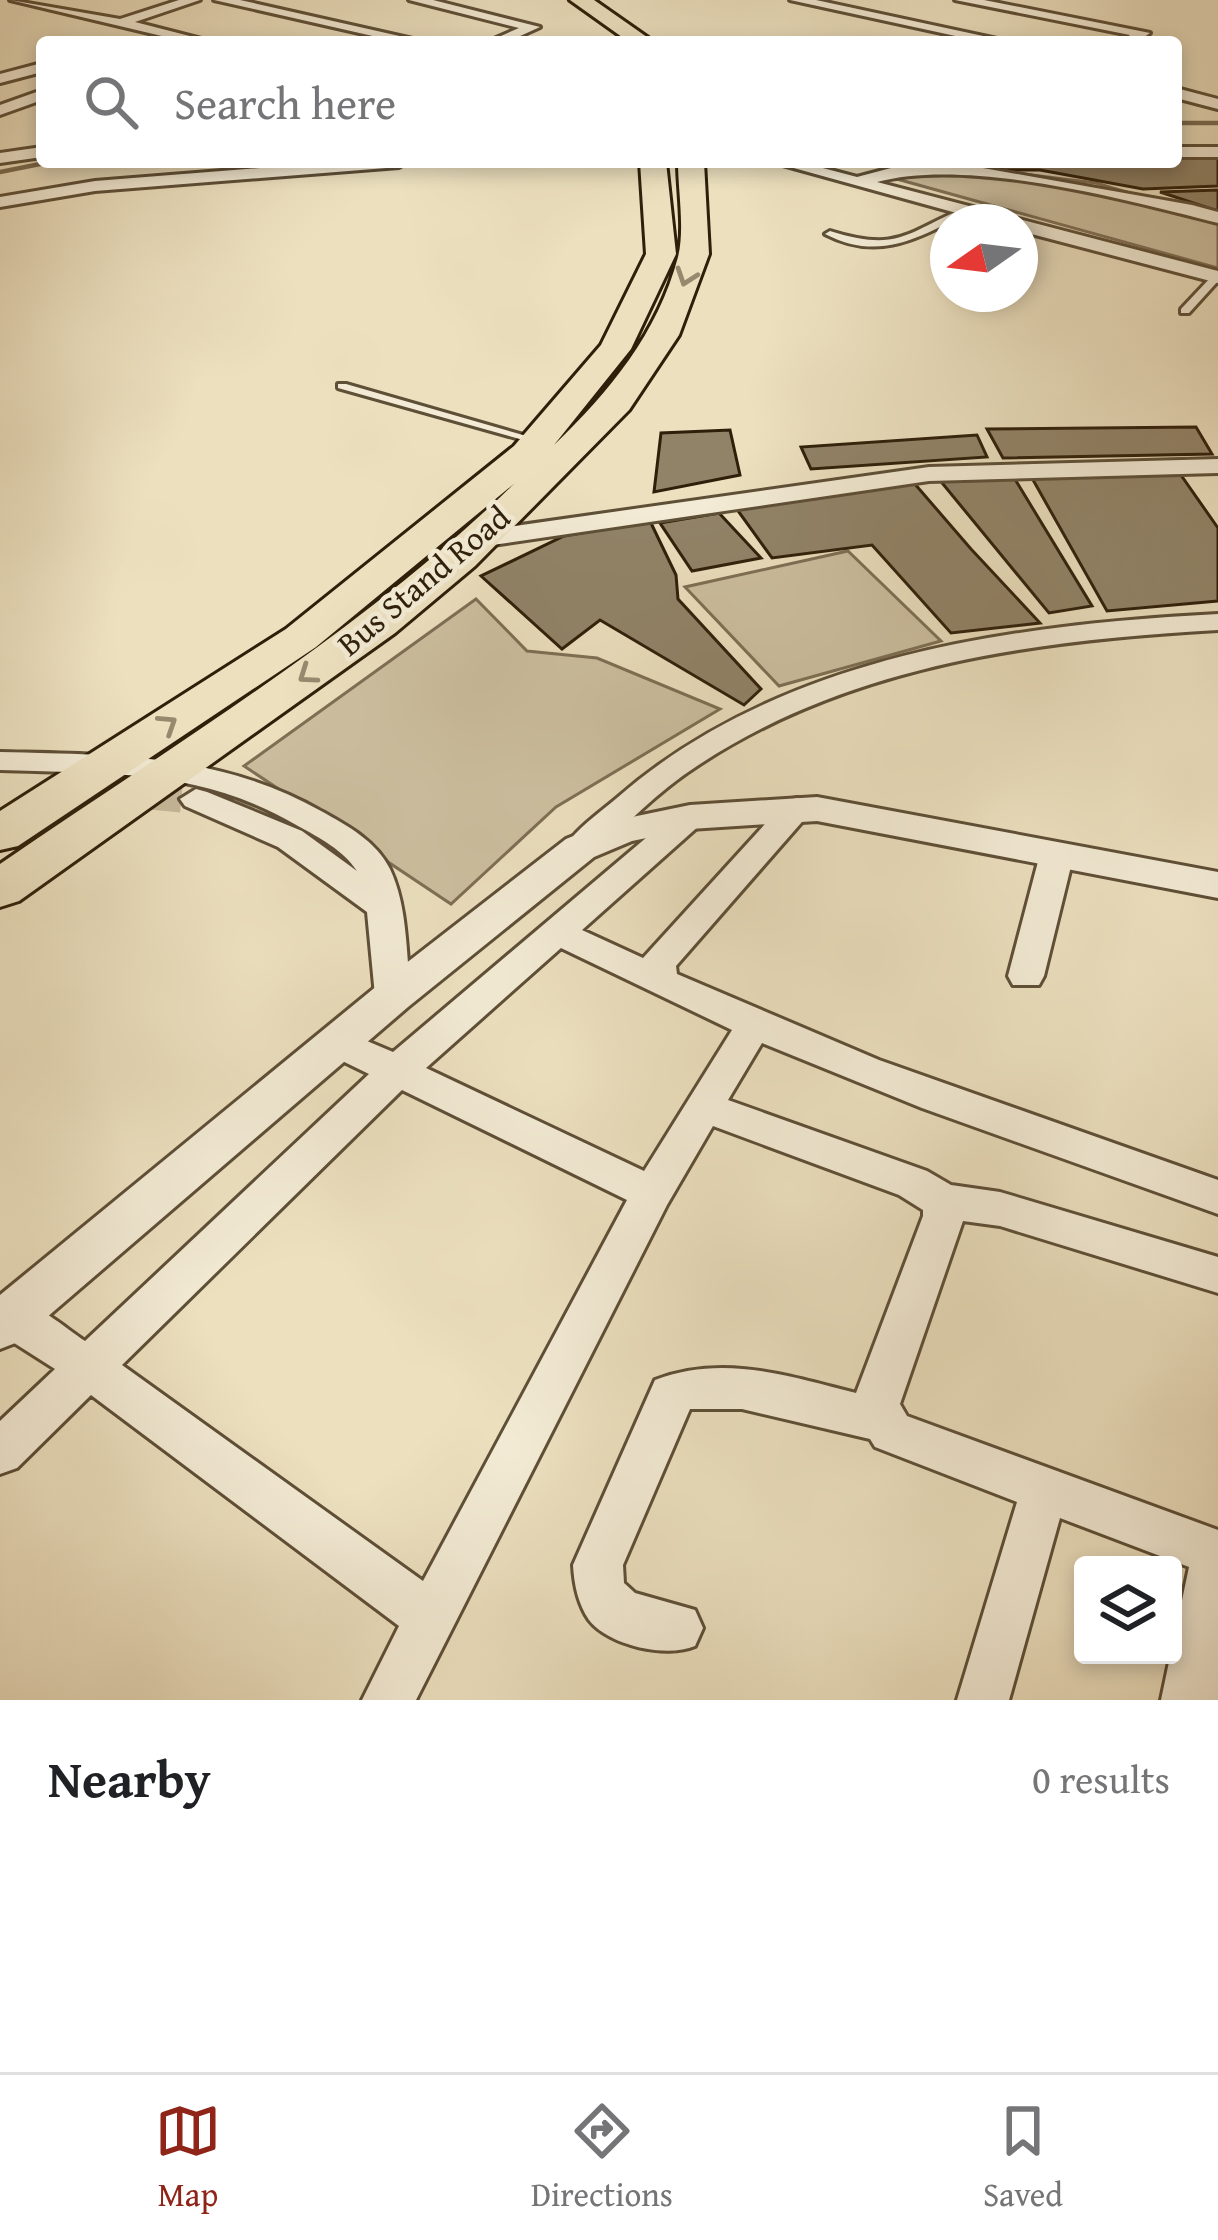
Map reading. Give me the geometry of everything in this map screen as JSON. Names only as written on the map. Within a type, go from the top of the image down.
[{"type":"main road","points":[[556,0],[610,36]]},
{"type":"main road","points":[[580,0],[634,36]]},
{"type":"main road","name":"Bus Stand Road","points":[[0,834],[301,638],[416,548],[538,441],[615,349],[661,254],[654,168]]},
{"type":"main road","name":"Bus Stand Road","points":[[0,889],[187,783],[479,539],[617,403],[663,335],[694,254],[691,168]]},
{"type":"street","points":[[0,3],[19,0],[181,36]]},
{"type":"street","points":[[123,21],[193,0]]},
{"type":"street","points":[[221,0],[391,36]]},
{"type":"street","points":[[281,12],[321,0]]},
{"type":"street","points":[[416,0],[533,27],[510,36]]},
{"type":"street","points":[[797,0],[976,36]]},
{"type":"street","points":[[962,0],[1143,33],[1138,36]]},
{"type":"street","points":[[888,17],[922,6]]},
{"type":"street","points":[[145,36],[160,31]]},
{"type":"street","points":[[0,62],[36,68]]},
{"type":"street","points":[[0,79],[36,69]]},
{"type":"street","points":[[1182,79],[1218,87]]},
{"type":"street","points":[[1182,95],[1218,104]]},
{"type":"street","points":[[0,111],[36,97]]},
{"type":"street","points":[[1182,109],[1200,115]]},
{"type":"street","points":[[0,111],[22,119]]},
{"type":"street","points":[[1182,152],[1218,152]]},
{"type":"street","points":[[0,158],[36,153]]},
{"type":"street","points":[[0,202],[157,180],[318,168]]},
{"type":"street","points":[[806,168],[945,204]]},
{"type":"street","points":[[862,181],[890,170],[1072,183],[1150,197],[1218,218]]},
{"type":"street","points":[[1038,230],[1217,277]]},
{"type":"street","points":[[479,539],[928,474],[1218,466]]},
{"type":"street","points":[[434,1620],[92,1369],[5,1322],[393,996],[697,752],[860,682],[975,647],[1043,635],[1218,622]]},
{"type":"street","points":[[0,761],[107,765],[187,783],[290,839],[380,904],[393,996]]},
{"type":"street","points":[[0,782],[62,786]]},
{"type":"street","points":[[580,848],[622,831],[690,817],[797,808],[846,812],[1218,885]]},
{"type":"street","points":[[660,981],[658,963],[797,808]]},
{"type":"street","points":[[0,1452],[92,1369],[396,1072],[690,817]]},
{"type":"street","points":[[1026,976],[1057,854]]},
{"type":"street","points":[[557,932],[753,1026],[994,1120],[1218,1197]]},
{"type":"street","points":[[388,1700],[434,1620],[652,1193],[753,1026]]},
{"type":"street","points":[[341,1044],[652,1193]]},
{"type":"street","points":[[702,1106],[913,1183],[943,1201],[1000,1209],[1218,1275]]},
{"type":"street","points":[[881,1420],[880,1389],[900,1347],[944,1216],[943,1201]]},
{"type":"street","points":[[677,1628],[614,1612],[602,1600],[598,1565],[671,1395],[683,1387],[718,1384],[881,1420],[912,1443],[1218,1554]]},
{"type":"street","points":[[983,1700],[1044,1490]]},
{"type":"street","points":[[1192,1700],[1218,1567]]},
{"type":"lane","points":[[830,234],[868,248],[885,247],[930,227]]},
{"type":"lane","points":[[1185,311],[1217,277]]},
{"type":"lane","points":[[342,386],[538,441]]},
{"type":"shaded area","points":[[909,168],[975,168],[1096,183],[1218,219],[1218,268],[1038,218],[1038,204],[987,204],[886,176]]},
{"type":"shaded area","points":[[848,551],[941,641],[779,686],[685,587]]},
{"type":"shaded area","points":[[476,599],[527,651],[597,658],[720,709],[556,807],[451,904],[244,766]]},
{"type":"building","points":[[1218,156],[1218,186],[1143,189],[1040,170],[1001,168],[1182,168],[1182,157]]},
{"type":"building","points":[[1218,190],[1218,211],[1160,192]]},
{"type":"building","points":[[1196,427],[1212,454],[1003,458],[987,429]]},
{"type":"building","points":[[730,430],[740,475],[654,492],[661,433]]},
{"type":"building","points":[[977,435],[987,457],[811,469],[801,447]]},
{"type":"building","points":[[1176,468],[1218,528],[1218,601],[1107,611],[1028,471]]},
{"type":"building","points":[[1010,471],[1092,606],[1049,613],[938,478]]},
{"type":"building","points":[[914,483],[1040,623],[951,633],[872,545],[772,558],[736,508]]},
{"type":"building","points":[[719,513],[761,558],[692,571],[660,523]]},
{"type":"building","points":[[650,521],[676,575],[678,599],[761,689],[744,705],[600,620],[562,649],[481,576],[564,536]]},
{"type":"waterway","points":[[1182,123],[1218,123]]},
{"type":"waterway","points":[[0,172],[36,165]]},
{"type":"tunnel","points":[[62,786],[196,799]]}]
